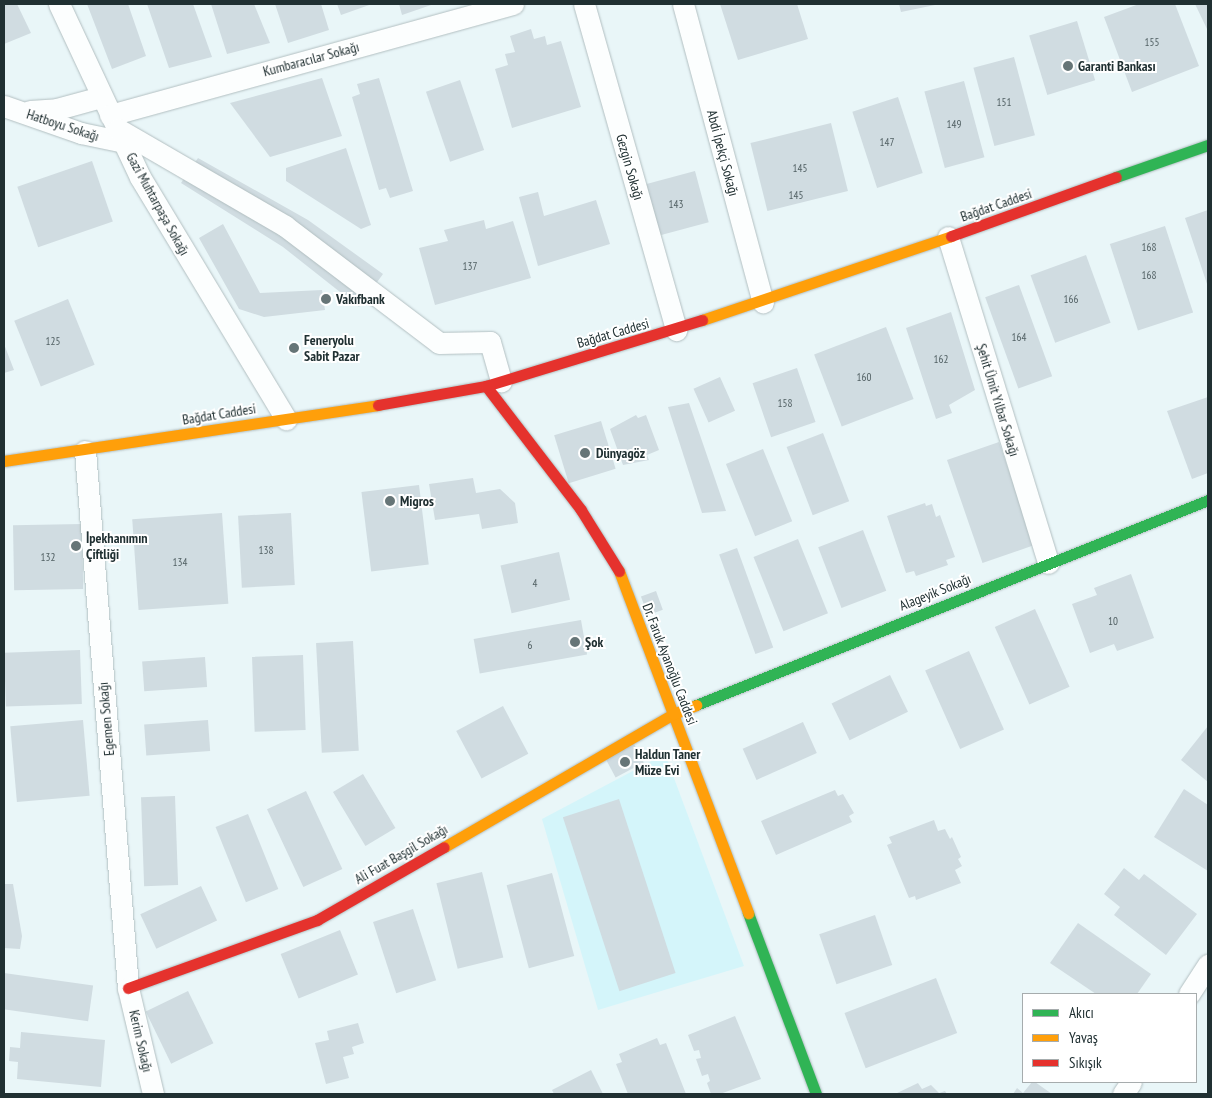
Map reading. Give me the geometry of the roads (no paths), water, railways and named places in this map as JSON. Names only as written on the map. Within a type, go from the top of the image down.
[{"type":"street","name":"Gazi Muhtarpaşa Sokağı","points":[[59,4],[113,121],[145,166],[281,394],[293,418]]},
{"type":"street","name":"Kumbaracılar Sokağı","points":[[13,108],[58,109],[113,121],[513,4]]},
{"type":"street","name":"Gezgin Sokağı","points":[[584,4],[676,330]]},
{"type":"street","name":"Abdi İpekçi Sokağı","points":[[684,4],[763,302]]},
{"type":"street","name":"Hatboyu Sokağı","points":[[13,108],[81,133],[113,121]]},
{"type":"street","points":[[113,121],[285,226],[439,343],[490,342],[493,384]]},
{"type":"street","name":"Bağdat Caddesi","points":[[4,460],[85,451],[493,384],[676,330],[763,302],[1208,145]]},
{"type":"street","name":"Şehit Ümit Yılbar Sokağı","points":[[948,237],[1048,563]]},
{"type":"street","name":"Dr. Faruk Ayanoğlu Caddesi","points":[[493,384],[581,510],[616,564],[673,714],[809,1092]]},
{"type":"street","name":"Egemen Sokağı","points":[[85,451],[128,988]]},
{"type":"street","name":"Alageyik Sokağı","points":[[673,714],[1208,500]]},
{"type":"street","name":"Ali Fuat Başgil Sokağı","points":[[128,988],[317,920],[673,714]]},
{"type":"street","points":[[1190,993],[1208,965]]},
{"type":"street","name":"Kerim Sokağı","points":[[128,988],[153,1094]]},
{"type":"street","points":[[1123,1094],[1130,1083]]},
{"type":"place","name":"Garanti Bankası","points":[[1068,66]]},
{"type":"place","name":"Vakıfbank","points":[[326,299]]},
{"type":"place","name":"Feneryolu Sabit Pazar","points":[[294,348]]},
{"type":"place","name":"Dünyagöz","points":[[585,453]]},
{"type":"place","name":"Migros","points":[[390,501]]},
{"type":"place","name":"İpekhanımın Çiftliği","points":[[76,546]]},
{"type":"place","name":"Şok","points":[[575,642]]},
{"type":"place","name":"Haldun Taner Müze Evi","points":[[625,762]]}]
